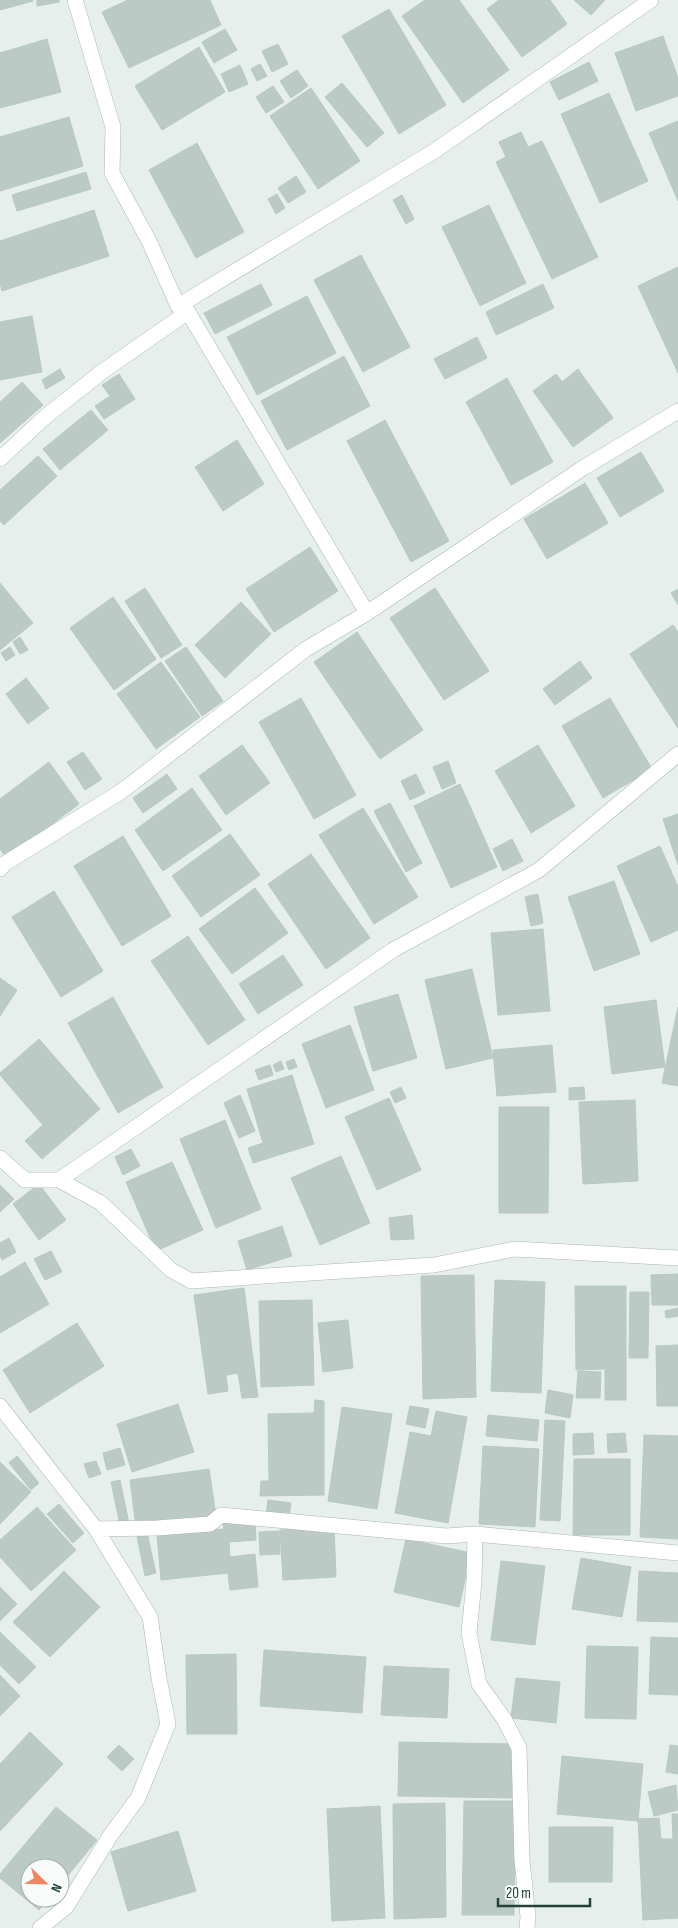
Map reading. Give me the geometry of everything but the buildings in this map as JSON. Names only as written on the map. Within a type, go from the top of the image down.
[{"type":"street","points":[[75,0],[113,127],[112,173],[150,241],[183,309],[367,613]]},
{"type":"street","points":[[0,459],[44,417],[183,309],[436,150],[650,0]]},
{"type":"street","points":[[0,869],[4,864],[122,791],[306,649],[367,613],[583,468],[678,412]]},
{"type":"street","points":[[59,1180],[394,950],[539,870],[678,754]]},
{"type":"street","points":[[0,1158],[25,1180],[59,1180],[101,1203],[171,1270],[191,1281],[434,1265],[514,1249],[678,1258]]},
{"type":"street","points":[[0,1406],[96,1529],[150,1617],[168,1724],[138,1798],[110,1836],[66,1907],[40,1928]]},
{"type":"street","points":[[96,1529],[157,1528],[210,1524],[221,1515],[446,1536],[474,1534],[678,1553]]},
{"type":"street","points":[[474,1534],[474,1582],[470,1633],[479,1684],[504,1719],[519,1748],[522,1860],[528,1917],[527,1928]]}]
